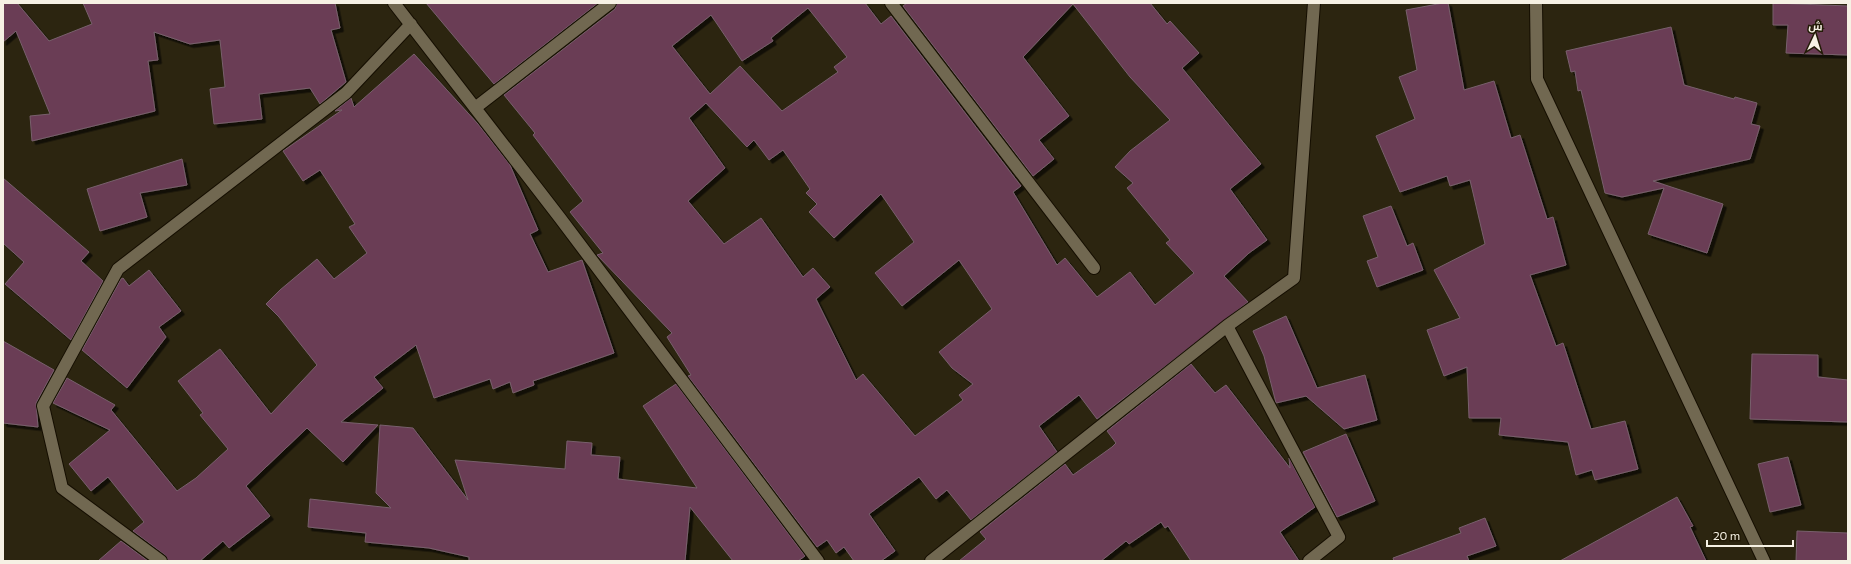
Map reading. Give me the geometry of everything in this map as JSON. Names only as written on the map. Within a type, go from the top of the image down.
[{"type":"street","points":[[394,3],[818,561]]},
{"type":"street","points":[[475,108],[610,3]]},
{"type":"street","points":[[891,3],[1094,268]]},
{"type":"street","points":[[931,561],[1227,326],[1294,278],[1314,3]]},
{"type":"street","points":[[1536,3],[1537,79],[1764,561]]},
{"type":"street","points":[[161,561],[62,488],[43,406],[118,269],[346,93],[411,24]]},
{"type":"street","points":[[1227,326],[1340,537],[1309,561]]},
{"type":"building","points":[[3,3],[17,3],[49,41],[92,24],[83,3],[335,3],[340,28],[331,30],[346,82],[320,104],[310,88],[259,94],[262,119],[214,124],[210,89],[225,87],[220,40],[190,44],[154,32],[158,60],[148,61],[155,111],[32,141],[30,116],[50,114],[16,31],[3,42]]},
{"type":"building","points":[[426,3],[598,3],[494,84]]},
{"type":"building","points":[[617,3],[865,3],[881,24],[891,16],[1021,186],[1013,192],[1057,265],[1065,258],[1097,297],[1130,272],[1155,305],[1194,273],[1166,243],[1170,240],[1127,188],[1133,183],[1115,167],[1130,151],[1170,120],[1130,77],[1073,4],[1023,57],[1069,116],[1039,140],[1054,159],[1033,176],[903,6],[907,3],[1150,3],[1167,24],[1170,21],[1199,53],[1182,68],[1261,164],[1230,189],[1267,240],[1249,253],[1224,276],[1248,302],[1097,419],[1079,395],[1039,426],[1057,452],[971,520],[947,490],[936,499],[919,477],[869,514],[895,551],[881,561],[854,561],[844,547],[836,553],[827,540],[817,547],[688,376],[691,375],[667,337],[672,333],[597,255],[603,253],[570,212],[583,201],[533,135],[535,133],[504,95],[615,9]],"holes":[[[808,8],[847,57],[834,67],[838,72],[782,111],[740,66],[710,94],[672,46],[711,15],[742,61],[773,41],[771,38]],[[706,103],[747,147],[754,140],[769,160],[783,150],[810,189],[806,193],[817,204],[809,212],[834,238],[881,194],[914,242],[875,273],[902,306],[959,260],[992,309],[939,352],[952,368],[973,384],[959,395],[963,400],[915,436],[863,374],[856,380],[816,299],[830,287],[813,268],[803,277],[761,218],[724,244],[688,201],[725,168],[689,118]]]},
{"type":"building","points":[[1448,3],[1464,90],[1494,81],[1511,138],[1520,135],[1547,219],[1553,217],[1566,265],[1530,275],[1556,346],[1563,343],[1591,429],[1625,421],[1638,469],[1595,480],[1592,470],[1576,475],[1568,442],[1499,435],[1501,418],[1469,418],[1467,367],[1444,376],[1427,330],[1460,318],[1434,270],[1485,244],[1470,180],[1450,186],[1447,176],[1400,192],[1376,136],[1415,119],[1399,77],[1417,70],[1406,10]]},
{"type":"building","points":[[1773,3],[1848,6],[1848,55],[1786,53],[1788,25],[1773,25]]},
{"type":"building","points":[[1671,27],[1684,85],[1734,99],[1735,97],[1757,103],[1751,124],[1760,126],[1750,159],[1653,181],[1723,204],[1707,253],[1648,234],[1664,188],[1622,197],[1605,193],[1581,90],[1578,91],[1575,71],[1571,72],[1566,51]]},
{"type":"building","points":[[414,54],[478,124],[510,165],[538,230],[530,234],[548,272],[582,260],[614,353],[533,381],[534,385],[513,393],[510,382],[493,389],[490,379],[434,398],[416,345],[374,377],[383,388],[341,422],[378,425],[343,462],[307,428],[246,486],[270,516],[229,548],[223,541],[200,561],[168,561],[165,555],[133,531],[144,522],[108,477],[91,491],[69,464],[110,430],[53,403],[67,378],[115,405],[111,410],[177,491],[196,478],[228,449],[200,415],[203,413],[178,381],[220,349],[271,414],[317,365],[279,317],[266,304],[280,290],[317,259],[334,279],[367,253],[349,227],[355,224],[320,170],[303,181],[283,151],[342,110],[335,111],[351,98],[354,107]]},
{"type":"building","points":[[182,159],[187,185],[140,193],[147,217],[100,231],[87,189]]},
{"type":"building","points":[[3,178],[89,252],[81,261],[103,281],[71,340],[5,284],[24,262],[3,243]]},
{"type":"building","points":[[1391,206],[1407,246],[1413,243],[1423,270],[1377,287],[1367,261],[1378,257],[1363,216]]},
{"type":"building","points":[[149,270],[181,311],[159,327],[166,337],[127,388],[82,350],[121,279],[123,278],[129,286]]},
{"type":"building","points":[[1286,316],[1317,388],[1365,375],[1377,420],[1344,429],[1306,396],[1276,403],[1264,356],[1253,331]]},
{"type":"building","points":[[3,341],[54,370],[36,403],[38,427],[3,423]]},
{"type":"building","points":[[1752,354],[1818,355],[1818,377],[1848,380],[1848,422],[1750,419]]},
{"type":"building","points":[[1191,364],[1215,393],[1226,385],[1290,468],[1289,458],[1315,507],[1280,532],[1299,561],[1191,561],[1168,526],[1165,528],[1161,522],[1129,544],[1126,541],[1101,561],[959,561],[986,539],[980,532],[1065,464],[1073,475],[1112,447],[1116,443],[1107,431]]},
{"type":"building","points":[[676,384],[805,556],[798,561],[733,561],[690,507],[685,561],[469,561],[469,557],[429,548],[365,542],[366,533],[308,527],[310,499],[391,508],[376,493],[380,425],[413,428],[468,500],[455,460],[565,469],[567,441],[592,443],[591,455],[620,457],[618,479],[697,488],[643,406]]},
{"type":"building","points":[[1346,434],[1375,501],[1337,517],[1303,452]]},
{"type":"building","points":[[1788,457],[1801,505],[1770,512],[1758,464]]},
{"type":"building","points":[[1677,497],[1693,526],[1690,527],[1706,561],[1560,561]]},
{"type":"building","points":[[1485,518],[1496,546],[1467,556],[1469,561],[1394,561],[1393,558],[1461,533],[1459,528]]},
{"type":"building","points":[[1797,531],[1848,533],[1848,561],[1796,561]]},
{"type":"building","points":[[121,541],[148,561],[98,561]]}]
